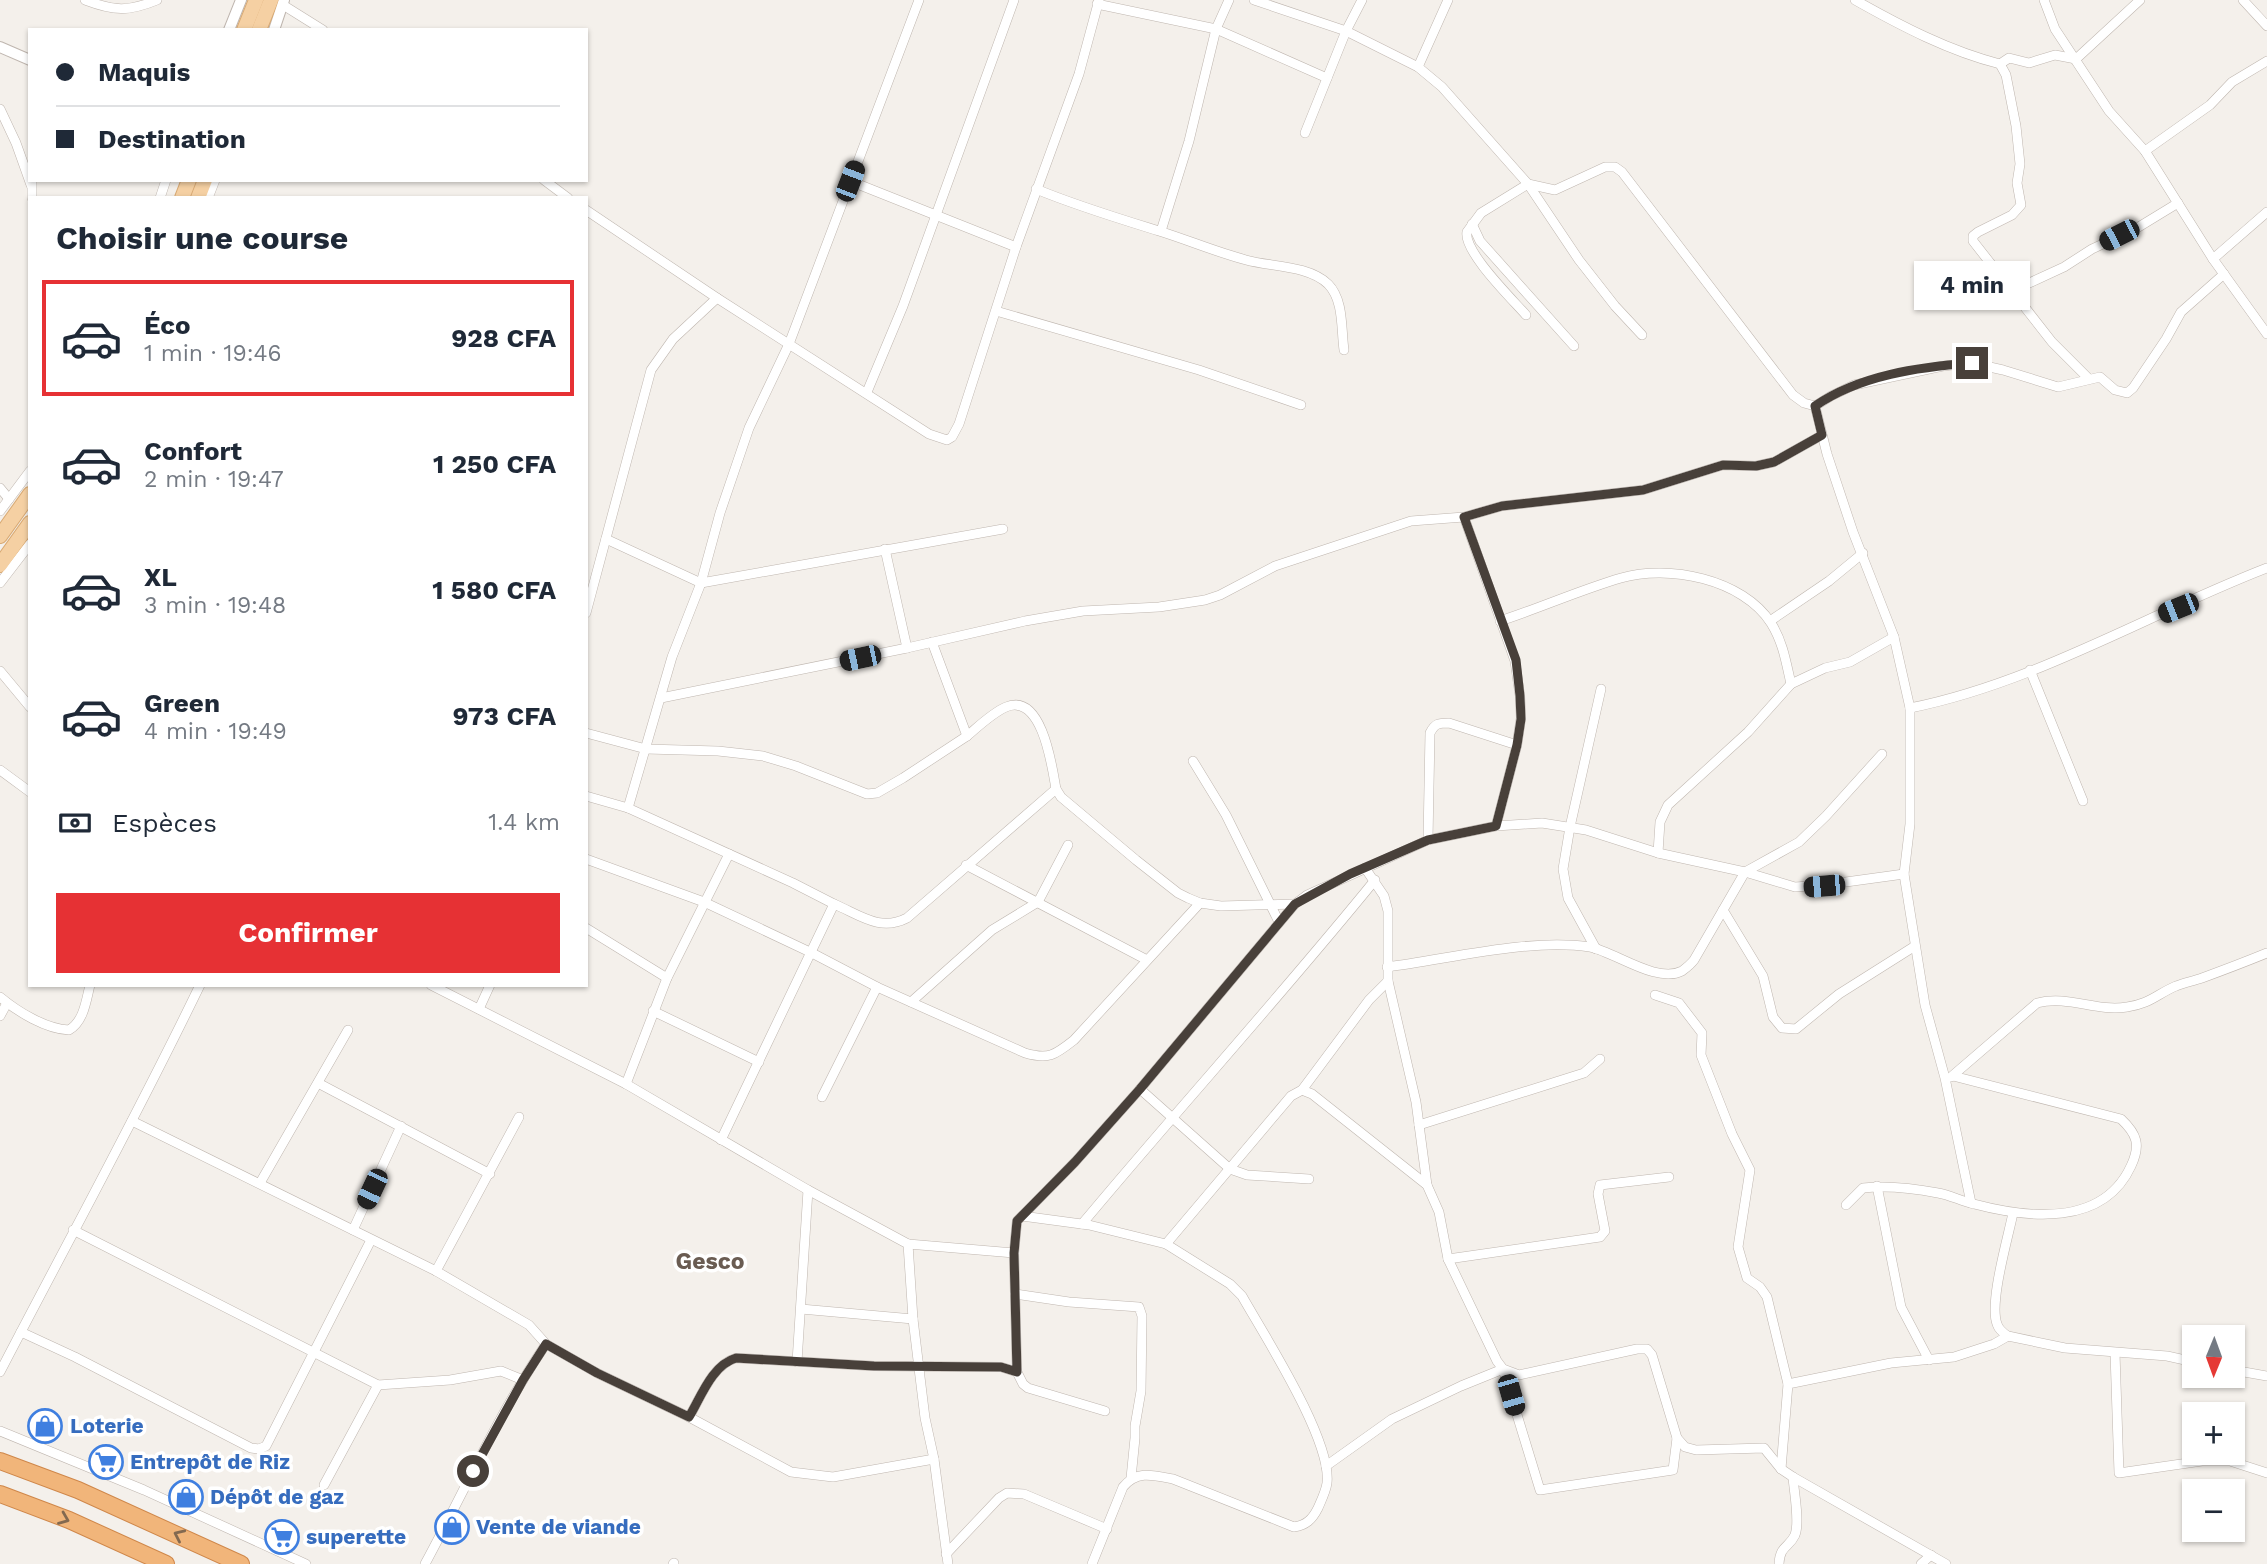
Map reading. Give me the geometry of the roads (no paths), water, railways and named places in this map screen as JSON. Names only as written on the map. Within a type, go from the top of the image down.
[{"type":"highway","points":[[0,1461],[78,1490],[241,1564]]},
{"type":"highway","points":[[0,1494],[69,1520],[166,1564]]},
{"type":"main road","points":[[245,28],[256,0]]},
{"type":"main road","points":[[260,28],[279,2]]},
{"type":"main road","points":[[0,536],[28,497]]},
{"type":"main road","points":[[0,565],[28,526]]},
{"type":"street","points":[[85,0],[106,8],[135,9],[157,0]]},
{"type":"street","points":[[230,28],[241,0]]},
{"type":"street","points":[[628,808],[672,657],[701,583],[720,513],[748,428],[789,344],[919,0]]},
{"type":"street","points":[[867,392],[903,306],[1014,0]]},
{"type":"street","points":[[1161,231],[1189,141],[1216,29],[1229,0]]},
{"type":"street","points":[[1254,0],[1346,31],[1418,67],[1442,87],[1528,184],[1579,260],[1642,335]]},
{"type":"street","points":[[1305,133],[1346,31],[1362,0]]},
{"type":"street","points":[[1418,67],[1447,0]]},
{"type":"street","points":[[1855,0],[1900,26],[1913,29],[1967,55],[2000,64],[2010,58],[2029,63],[2055,55],[2076,59]]},
{"type":"street","points":[[2044,0],[2055,29],[2109,111],[2145,151],[2213,258],[2267,334]]},
{"type":"street","points":[[2076,59],[2140,0]]},
{"type":"street","points":[[2243,0],[2267,26]]},
{"type":"street","points":[[274,28],[279,2],[320,28]]},
{"type":"street","points":[[588,211],[717,298],[929,434],[943,440],[952,437],[959,424],[1016,247],[1079,74],[1098,2],[1216,29],[1327,78]]},
{"type":"street","points":[[0,47],[28,59]]},
{"type":"street","points":[[2145,151],[2210,105],[2232,82],[2267,61]]},
{"type":"street","points":[[2000,64],[2008,82],[2016,126],[2020,163],[2017,183],[2021,205],[2012,215],[1978,232],[1973,236],[1973,241],[1983,258],[2052,342],[2089,379]]},
{"type":"street","points":[[0,108],[28,173]]},
{"type":"street","points":[[1526,315],[1478,261],[1466,236],[1472,224],[1481,214],[1528,184],[1555,190],[1605,167],[1615,167],[1622,172],[1793,395],[1804,403],[1815,406],[1854,385],[1942,366],[1972,363],[2058,387],[2100,377],[2115,390],[2127,393],[2166,339],[2181,312],[2224,274]]},
{"type":"street","points":[[850,181],[1016,247]]},
{"type":"street","points":[[194,193],[212,182]]},
{"type":"street","points":[[547,182],[565,196]]},
{"type":"street","points":[[1036,190],[1084,209],[1161,231],[1249,261],[1316,275],[1330,286],[1341,311],[1344,351]]},
{"type":"street","points":[[2012,291],[2064,267],[2178,203]]},
{"type":"street","points":[[2213,258],[2267,212]]},
{"type":"street","points":[[1472,224],[1480,241],[1574,346]]},
{"type":"street","points":[[588,606],[651,370],[673,339],[717,298]]},
{"type":"street","points":[[996,311],[1199,370],[1301,405]]},
{"type":"street","points":[[1815,406],[1853,532],[1894,637],[1910,708],[1910,824],[1904,874],[1925,1005],[1949,1077],[1971,1203]]},
{"type":"street","points":[[661,698],[1052,616],[1205,600],[1275,566],[1411,521],[1464,517],[1502,506],[1643,490],[1723,465],[1756,466],[1774,462],[1822,435]]},
{"type":"street","points":[[0,511],[28,474]]},
{"type":"street","points":[[0,488],[9,499]]},
{"type":"street","points":[[1464,517],[1516,660],[1521,719],[1496,826]]},
{"type":"street","points":[[606,539],[701,583],[1003,529]]},
{"type":"street","points":[[0,583],[28,547]]},
{"type":"street","points":[[885,549],[907,648]]},
{"type":"street","points":[[1770,621],[1829,581],[1863,553]]},
{"type":"street","points":[[1910,708],[1949,700],[2031,670],[2178,608],[2213,589],[2267,568]]},
{"type":"street","points":[[1500,621],[1623,577],[1656,573],[1690,575],[1714,582],[1758,607],[1770,621],[1782,643],[1791,684]]},
{"type":"street","points":[[1658,853],[1660,822],[1668,805],[1748,732],[1791,684],[1825,668],[1850,662],[1894,637]]},
{"type":"street","points":[[932,642],[967,736]]},
{"type":"street","points":[[2031,670],[2083,801]]},
{"type":"street","points":[[0,671],[28,705]]},
{"type":"street","points":[[1597,948],[1568,898],[1563,869],[1601,689]]},
{"type":"street","points":[[588,734],[646,749],[718,751],[763,756],[867,794],[877,793],[903,778],[1008,706],[1017,705],[1024,707],[1040,724],[1056,789],[1061,797],[1178,893],[1200,903],[1221,906],[1295,904]]},
{"type":"street","points":[[1428,840],[1430,733],[1434,726],[1449,723],[1517,745]]},
{"type":"street","points":[[1387,967],[1552,944],[1597,948],[1651,971],[1683,971],[1694,960],[1745,872],[1799,842],[1882,754]]},
{"type":"street","points":[[1194,761],[1226,815],[1279,922]]},
{"type":"street","points":[[0,771],[28,791]]},
{"type":"street","points":[[588,797],[628,808],[881,925],[907,918],[1056,789]]},
{"type":"street","points":[[1105,1411],[1028,1388],[1017,1372],[1014,1253],[1017,1221],[1075,1162],[1140,1089],[1279,922],[1307,895],[1428,840],[1496,826],[1542,823],[1570,827],[1658,853],[1805,887],[1904,874]]},
{"type":"street","points":[[911,1002],[992,929],[1038,902],[1068,845]]},
{"type":"street","points":[[626,1084],[667,978],[729,854]]},
{"type":"street","points":[[588,860],[704,902],[877,987],[1025,1053],[1049,1057],[1074,1040],[1200,903]]},
{"type":"street","points":[[966,865],[1147,960]]},
{"type":"street","points":[[1326,1466],[1392,1419],[1503,1369],[1519,1375],[1637,1349],[1647,1349],[1652,1355],[1677,1438],[1673,1470],[1540,1490],[1503,1369],[1490,1349],[1448,1259],[1439,1212],[1427,1185],[1416,1102],[1388,981],[1388,911],[1384,896],[1365,868]]},
{"type":"street","points":[[1082,1224],[1375,880]]},
{"type":"street","points":[[721,1139],[834,904]]},
{"type":"street","points":[[1723,911],[1763,976],[1773,1017],[1782,1028],[1796,1029],[1839,994],[1915,946]]},
{"type":"street","points":[[588,929],[667,978]]},
{"type":"street","points":[[1949,1077],[2038,1003],[2051,999],[2080,1002],[2094,1007],[2124,1008],[2140,1005],[2153,1001],[2180,984],[2267,953]]},
{"type":"street","points":[[1166,1244],[1291,1096],[1302,1090],[1369,1000],[1388,981]]},
{"type":"street","points":[[0,1016],[4,1000],[39,1021],[61,1030],[69,1030],[81,1017],[89,987]]},
{"type":"street","points":[[0,1372],[199,987]]},
{"type":"street","points":[[435,987],[626,1084],[908,1244],[1014,1253]]},
{"type":"street","points":[[478,1010],[489,987]]},
{"type":"street","points":[[822,1097],[877,987]]},
{"type":"street","points":[[1655,995],[1679,1003],[1702,1033],[1700,1055],[1732,1134],[1750,1170],[1738,1247],[1747,1278],[1760,1287],[1767,1297],[1788,1384],[1781,1469]]},
{"type":"street","points":[[653,1011],[759,1062]]},
{"type":"street","points":[[260,1183],[348,1030]]},
{"type":"street","points":[[1419,1125],[1584,1073],[1600,1059]]},
{"type":"street","points":[[1846,1205],[1863,1188],[1897,1186],[1941,1193],[2013,1213],[2058,1214],[2091,1206],[2104,1198],[2117,1188],[2137,1155],[2132,1129],[2121,1119],[1949,1077]]},
{"type":"street","points":[[318,1083],[490,1174]]},
{"type":"street","points":[[1140,1089],[1230,1169],[1247,1175],[1309,1179]]},
{"type":"street","points":[[1302,1090],[1312,1094],[1427,1185]]},
{"type":"street","points":[[436,1271],[519,1118]]},
{"type":"street","points":[[132,1121],[436,1271],[529,1325],[546,1344],[597,1373],[689,1417],[791,1472],[832,1477],[933,1459]]},
{"type":"street","points":[[353,1230],[401,1126]]},
{"type":"street","points":[[1448,1259],[1600,1237],[1605,1231],[1598,1194],[1600,1185],[1669,1177]]},
{"type":"street","points":[[1877,1186],[1901,1307],[1929,1360]]},
{"type":"street","points":[[797,1362],[808,1189]]},
{"type":"street","points":[[2013,1213],[1997,1286],[1996,1322],[2000,1331],[2008,1336],[2065,1348],[2182,1359]]},
{"type":"street","points":[[1022,1216],[1082,1224],[1166,1244],[1230,1284],[1242,1296],[1302,1403],[1326,1466],[1326,1483],[1320,1505],[1312,1518],[1303,1525],[1294,1527],[1173,1479],[1153,1475],[1130,1478]]},
{"type":"street","points":[[73,1230],[378,1385],[450,1380],[501,1371],[523,1380]]},
{"type":"street","points":[[21,1332],[259,1450],[266,1446],[371,1240]]},
{"type":"street","points":[[908,1244],[925,1418],[947,1559]]},
{"type":"street","points":[[1015,1294],[1069,1302],[1139,1307],[1142,1316],[1141,1391],[1130,1478],[1123,1487],[1092,1564]]},
{"type":"street","points":[[801,1309],[914,1319]]},
{"type":"street","points":[[1788,1384],[1891,1363],[1954,1357],[1994,1344],[2008,1336]]},
{"type":"street","points":[[425,1564],[481,1454],[546,1344]]},
{"type":"street","points":[[2115,1353],[2119,1473],[2202,1461],[2230,1461],[2267,1473]]},
{"type":"street","points":[[689,1417],[717,1370],[727,1361],[736,1358],[919,1367],[1001,1367],[1017,1372]]},
{"type":"street","points":[[2245,1372],[2267,1376]]},
{"type":"street","points":[[324,1485],[378,1385]]},
{"type":"street","points":[[0,1432],[122,1480],[306,1564]]},
{"type":"street","points":[[1677,1438],[1685,1447],[1696,1450],[1764,1448],[1781,1469],[1793,1477],[1946,1564]]},
{"type":"street","points":[[1779,1564],[1783,1548],[1793,1539],[1796,1530],[1793,1477]]},
{"type":"street","points":[[947,1559],[999,1498],[1007,1493],[1024,1494],[1107,1529]]},
{"type":"street","points":[[1921,1564],[1931,1555]]},
{"type":"place","name":"Loterie","points":[[45,1426]]},
{"type":"place","name":"Entrepôt de Riz","points":[[106,1462]]},
{"type":"place","name":"Dépôt de gaz","points":[[186,1497]]},
{"type":"place","name":"Vente de viande","points":[[452,1527]]},
{"type":"place","name":"superette","points":[[282,1537]]},
{"type":"district","name":"Gesco","points":[[710,1261]]}]
